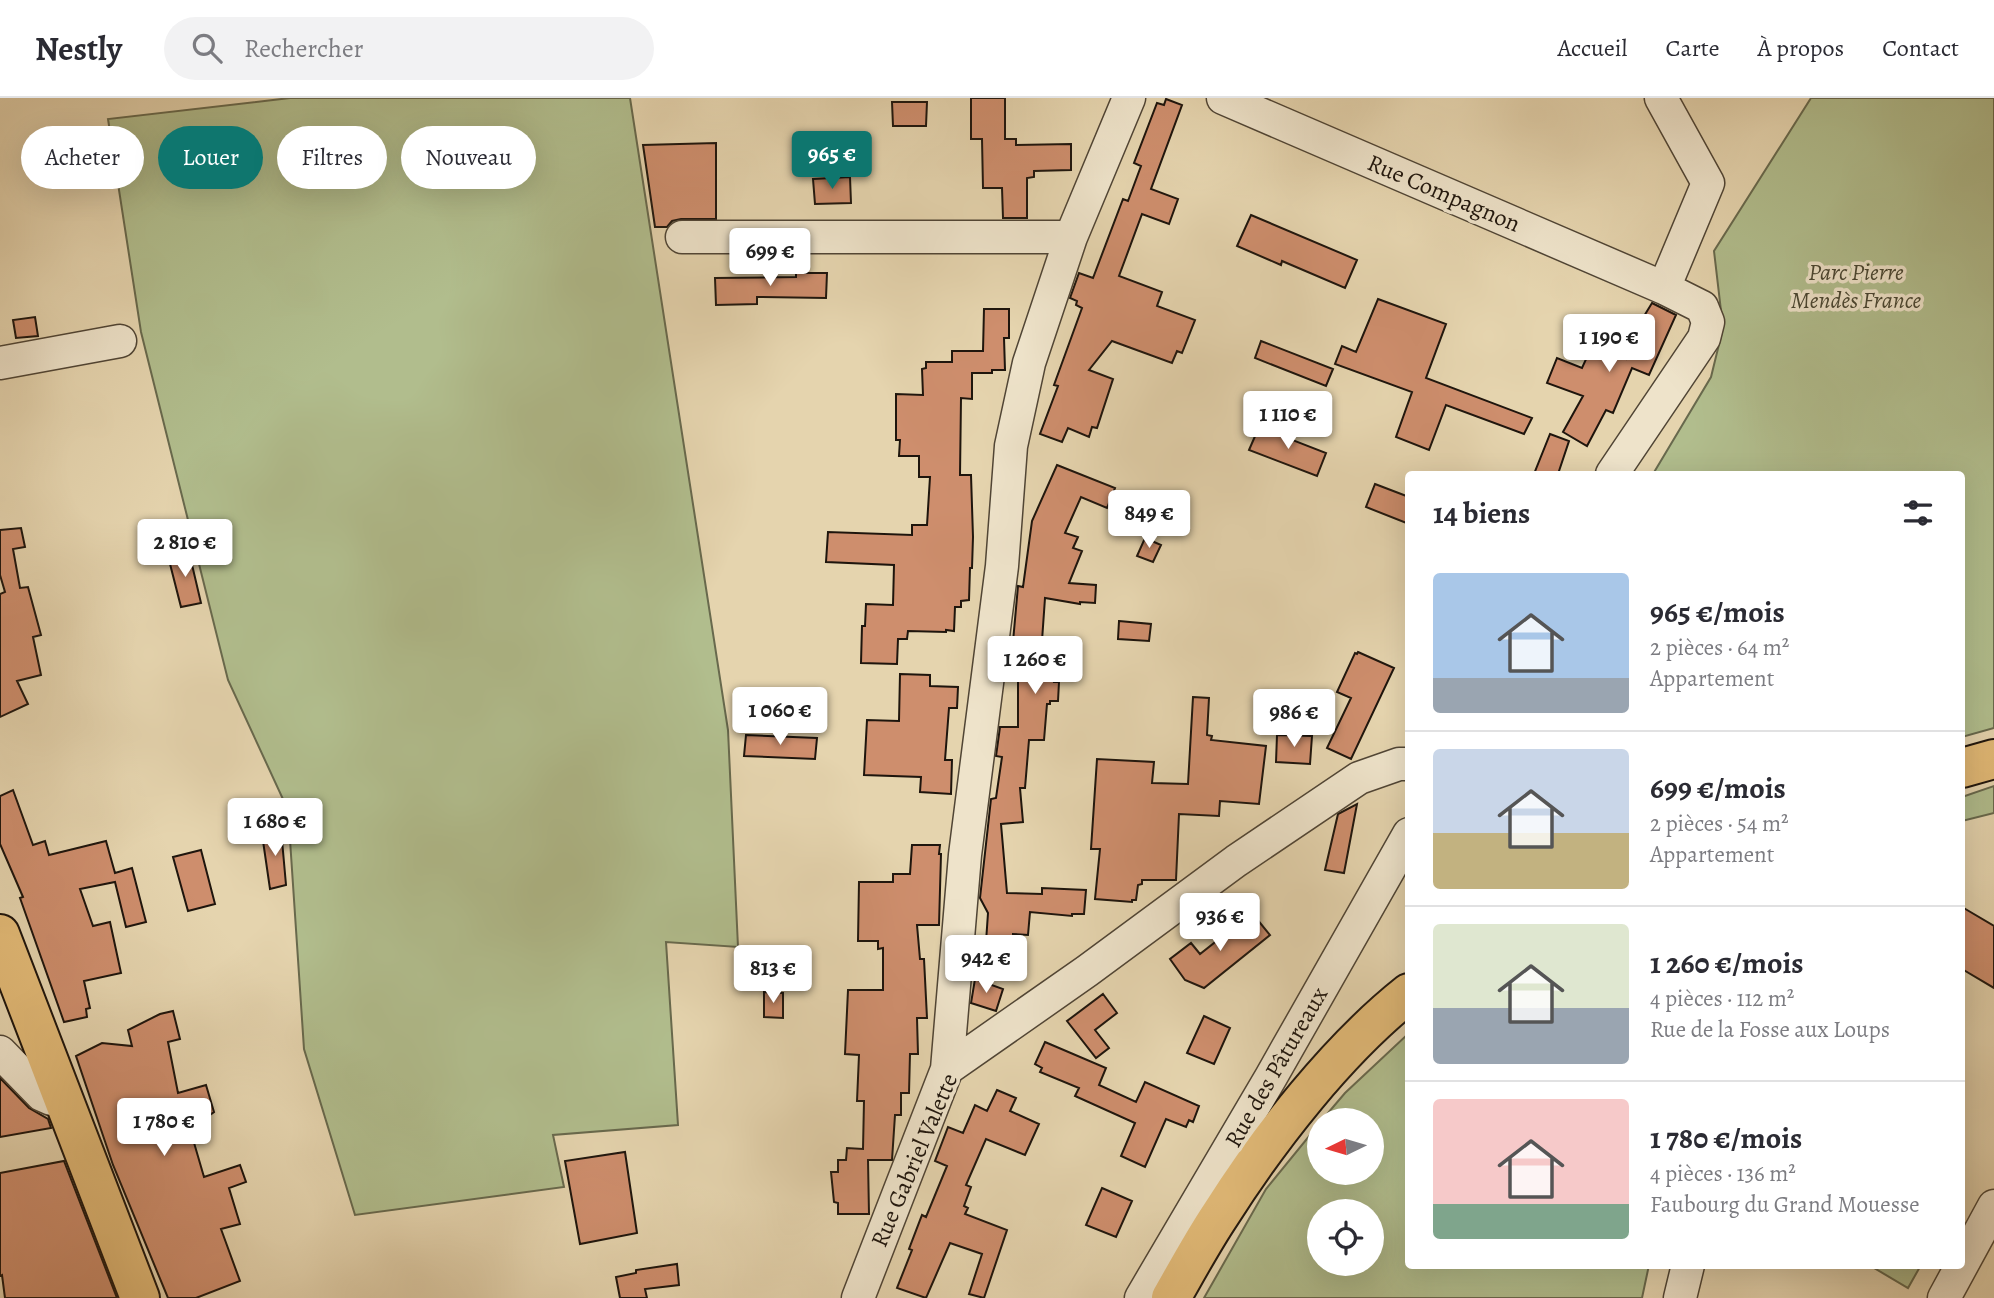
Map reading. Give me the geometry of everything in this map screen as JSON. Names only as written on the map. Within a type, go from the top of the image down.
[{"type":"main road","points":[[1965,767],[1994,759]]},
{"type":"main road","points":[[0,934],[17,1053],[61,1095],[140,1298]]},
{"type":"main road","points":[[1171,1298],[1219,1216],[1271,1142],[1334,1064],[1405,996]]},
{"type":"street","points":[[947,1069],[965,855],[1002,566],[1011,446],[1029,363],[1071,237],[1129,98]]},
{"type":"street","name":"Rue Compagnon","points":[[1223,98],[1664,288]]},
{"type":"street","points":[[1614,471],[1704,338],[1708,322],[1702,307],[1664,288],[1708,183],[1661,98]]},
{"type":"street","points":[[682,237],[1071,237]]},
{"type":"street","points":[[0,363],[120,341]]},
{"type":"street","name":"Rue Gabriel Valette","points":[[858,1298],[947,1069],[1087,971],[1236,861],[1359,778],[1405,764]]},
{"type":"street","name":"Rue des Pâtureaux","points":[[1141,1298],[1405,841]]},
{"type":"street","points":[[1965,1259],[1994,1206]]},
{"type":"street","points":[[1944,1298],[1960,1269]]},
{"type":"green space","points":[[290,98],[630,98],[728,730],[738,947],[666,942],[678,1125],[553,1135],[564,1187],[355,1215],[304,1049],[288,810],[228,680],[141,332],[119,189],[144,189],[144,126],[109,126],[108,119]]},
{"type":"green space","name":"Parc Pierre Mendès France","points":[[1811,98],[1994,98],[1994,728],[1965,736],[1965,471],[1655,471],[1711,377],[1723,328],[1714,251]]},
{"type":"green space","points":[[1994,786],[1994,813],[1965,820],[1965,796]]},
{"type":"green space","points":[[1405,1037],[1405,1269],[1648,1269],[1642,1298],[1204,1298],[1266,1189],[1307,1139],[1307,1185],[1384,1185],[1384,1108],[1332,1108]]},
{"type":"green space","points":[[1876,1269],[1919,1269],[1908,1288]]},
{"type":"building","points":[[971,98],[1005,98],[1005,139],[1016,139],[1016,145],[1071,144],[1071,170],[1034,171],[1034,177],[1027,178],[1027,218],[1003,218],[1002,188],[983,188],[982,139],[971,139]]},
{"type":"building","points":[[1166,99],[1182,105],[1151,189],[1178,199],[1169,224],[1142,214],[1119,276],[1162,292],[1157,306],[1195,320],[1182,353],[1177,351],[1172,363],[1112,341],[1089,370],[1113,379],[1097,428],[1092,427],[1089,437],[1068,428],[1062,442],[1040,434],[1058,386],[1054,385],[1082,308],[1076,305],[1077,301],[1070,298],[1079,273],[1093,278],[1123,199],[1128,201],[1141,166],[1134,163],[1157,103],[1164,105]]},
{"type":"building","points":[[892,102],[927,102],[926,126],[893,126]]},
{"type":"building","points":[[716,143],[716,219],[681,219],[672,221],[667,227],[655,227],[643,145]]},
{"type":"building","points":[[850,177],[851,203],[815,204],[813,179]]},
{"type":"building","points":[[1251,215],[1357,260],[1345,288],[1282,261],[1281,265],[1237,246]]},
{"type":"building","points":[[796,273],[827,273],[826,298],[757,297],[757,304],[716,305],[715,278],[796,277]]},
{"type":"building","points":[[1378,299],[1446,324],[1426,378],[1532,418],[1524,434],[1446,405],[1429,450],[1396,437],[1412,392],[1335,364],[1342,346],[1356,352]]},
{"type":"building","points":[[1652,303],[1676,315],[1649,375],[1632,368],[1613,413],[1606,410],[1587,446],[1563,432],[1583,396],[1547,383],[1557,358],[1582,368],[1593,344],[1626,359],[1641,328],[1638,326]]},
{"type":"building","points":[[984,309],[1009,309],[1009,338],[1004,338],[1005,370],[972,373],[972,399],[961,398],[960,475],[971,475],[973,537],[969,600],[961,601],[961,607],[955,607],[954,631],[908,631],[907,639],[898,639],[897,664],[861,663],[862,626],[865,626],[866,604],[893,605],[894,565],[826,562],[828,532],[912,535],[912,525],[927,525],[930,477],[919,477],[919,456],[899,456],[900,440],[896,440],[896,394],[923,395],[922,369],[926,368],[926,362],[952,362],[952,351],[983,351]]},
{"type":"building","points":[[35,317],[38,336],[16,338],[13,320]]},
{"type":"building","points":[[1261,341],[1333,369],[1326,386],[1255,358]]},
{"type":"building","points":[[1259,427],[1326,453],[1317,476],[1249,450]]},
{"type":"building","points":[[1550,434],[1569,441],[1559,471],[1535,471]]},
{"type":"building","points":[[1057,465],[1115,488],[1107,508],[1081,497],[1065,533],[1078,537],[1073,548],[1082,551],[1069,583],[1096,585],[1095,603],[1080,604],[1045,598],[1041,655],[1056,656],[1054,682],[1059,682],[1058,701],[1050,701],[1050,704],[1047,704],[1044,740],[1029,740],[1025,788],[1020,788],[1023,822],[1001,824],[1007,893],[1042,894],[1042,888],[1086,890],[1084,914],[1072,916],[1030,912],[1028,935],[1013,934],[1013,944],[986,942],[988,913],[980,898],[991,799],[996,798],[1002,757],[996,756],[1000,727],[1018,727],[1018,681],[1014,681],[1016,654],[1012,653],[1018,586],[1023,587],[1032,521]]},
{"type":"building","points":[[1375,484],[1405,495],[1405,522],[1366,507]]},
{"type":"building","points":[[21,528],[25,547],[13,549],[20,588],[28,587],[41,635],[33,637],[41,675],[17,681],[28,704],[0,717],[0,594],[5,592],[0,575],[0,530]]},
{"type":"building","points":[[1145,538],[1161,545],[1153,562],[1137,556]]},
{"type":"building","points":[[189,552],[201,603],[181,607],[168,556]]},
{"type":"building","points":[[1119,621],[1151,624],[1149,641],[1118,639]]},
{"type":"building","points":[[1355,653],[1394,668],[1351,759],[1327,748],[1351,698],[1337,692]]},
{"type":"building","points":[[900,674],[930,675],[930,686],[958,687],[957,708],[949,708],[945,760],[952,760],[951,794],[920,792],[921,777],[864,775],[867,720],[899,721]]},
{"type":"building","points":[[1193,697],[1209,698],[1207,735],[1212,736],[1211,740],[1266,746],[1259,804],[1220,801],[1219,816],[1179,814],[1176,880],[1142,880],[1142,884],[1138,885],[1136,900],[1132,902],[1095,899],[1100,849],[1091,849],[1097,759],[1154,762],[1152,783],[1188,784]]},
{"type":"building","points":[[746,735],[817,738],[815,759],[744,756]]},
{"type":"building","points":[[1277,735],[1312,736],[1310,764],[1276,762]]},
{"type":"building","points":[[13,790],[33,845],[45,841],[49,855],[106,841],[115,873],[132,868],[146,922],[126,927],[115,882],[80,889],[93,926],[110,922],[121,973],[84,981],[90,1008],[86,1009],[87,1017],[64,1022],[20,898],[23,897],[0,844],[0,796]]},
{"type":"building","points":[[1357,804],[1344,873],[1325,870],[1338,814]]},
{"type":"building","points":[[281,829],[286,885],[270,889],[262,834]]},
{"type":"building","points":[[912,845],[940,845],[941,854],[939,925],[917,925],[920,959],[924,959],[927,1018],[917,1018],[918,1054],[910,1054],[909,1093],[901,1093],[901,1115],[895,1115],[892,1160],[868,1160],[869,1214],[838,1214],[831,1172],[838,1172],[838,1160],[846,1160],[847,1148],[863,1149],[864,1101],[857,1101],[859,1055],[845,1054],[848,990],[883,990],[883,948],[878,949],[878,941],[858,941],[859,882],[893,882],[893,874],[910,874]]},
{"type":"building","points":[[201,850],[215,904],[188,911],[173,857]]},
{"type":"building","points":[[1965,909],[1994,926],[1994,988],[1965,971]]},
{"type":"building","points":[[1252,913],[1270,935],[1204,988],[1185,980],[1170,959],[1191,943],[1200,954]]},
{"type":"building","points":[[975,979],[1003,989],[996,1011],[971,1003]]},
{"type":"building","points":[[764,992],[783,993],[783,1018],[764,1017]]},
{"type":"building","points":[[1103,994],[1117,1013],[1095,1030],[1109,1048],[1096,1058],[1067,1021]]},
{"type":"building","points":[[173,1011],[180,1039],[168,1042],[178,1093],[206,1085],[214,1112],[190,1129],[204,1177],[240,1165],[246,1182],[229,1188],[240,1224],[221,1229],[240,1281],[196,1298],[168,1298],[113,1165],[76,1056],[102,1043],[132,1046],[128,1030],[160,1014]]},
{"type":"building","points":[[1204,1016],[1230,1028],[1214,1064],[1187,1053]]},
{"type":"building","points":[[1045,1042],[1106,1068],[1099,1085],[1136,1102],[1145,1082],[1199,1106],[1193,1122],[1189,1120],[1186,1127],[1166,1119],[1145,1167],[1121,1156],[1135,1123],[1075,1096],[1079,1088],[1040,1072],[1042,1068],[1035,1064]]},
{"type":"building","points":[[0,1078],[29,1108],[48,1119],[51,1128],[0,1137]]},
{"type":"building","points":[[997,1090],[1016,1098],[1010,1111],[1039,1124],[1025,1155],[986,1139],[966,1185],[971,1187],[964,1206],[968,1208],[965,1214],[1007,1230],[984,1298],[969,1294],[982,1254],[950,1243],[926,1298],[897,1288],[922,1215],[926,1217],[947,1166],[935,1161],[948,1127],[963,1133],[975,1105],[987,1111]]},
{"type":"building","points":[[625,1152],[637,1233],[580,1244],[565,1161]]},
{"type":"building","points":[[64,1161],[117,1298],[5,1298],[2,1275],[0,1276],[0,1173]]},
{"type":"building","points":[[1102,1188],[1132,1201],[1116,1237],[1086,1225]]},
{"type":"building","points":[[677,1264],[679,1285],[645,1289],[647,1298],[620,1298],[616,1277],[636,1273],[636,1270]]}]
